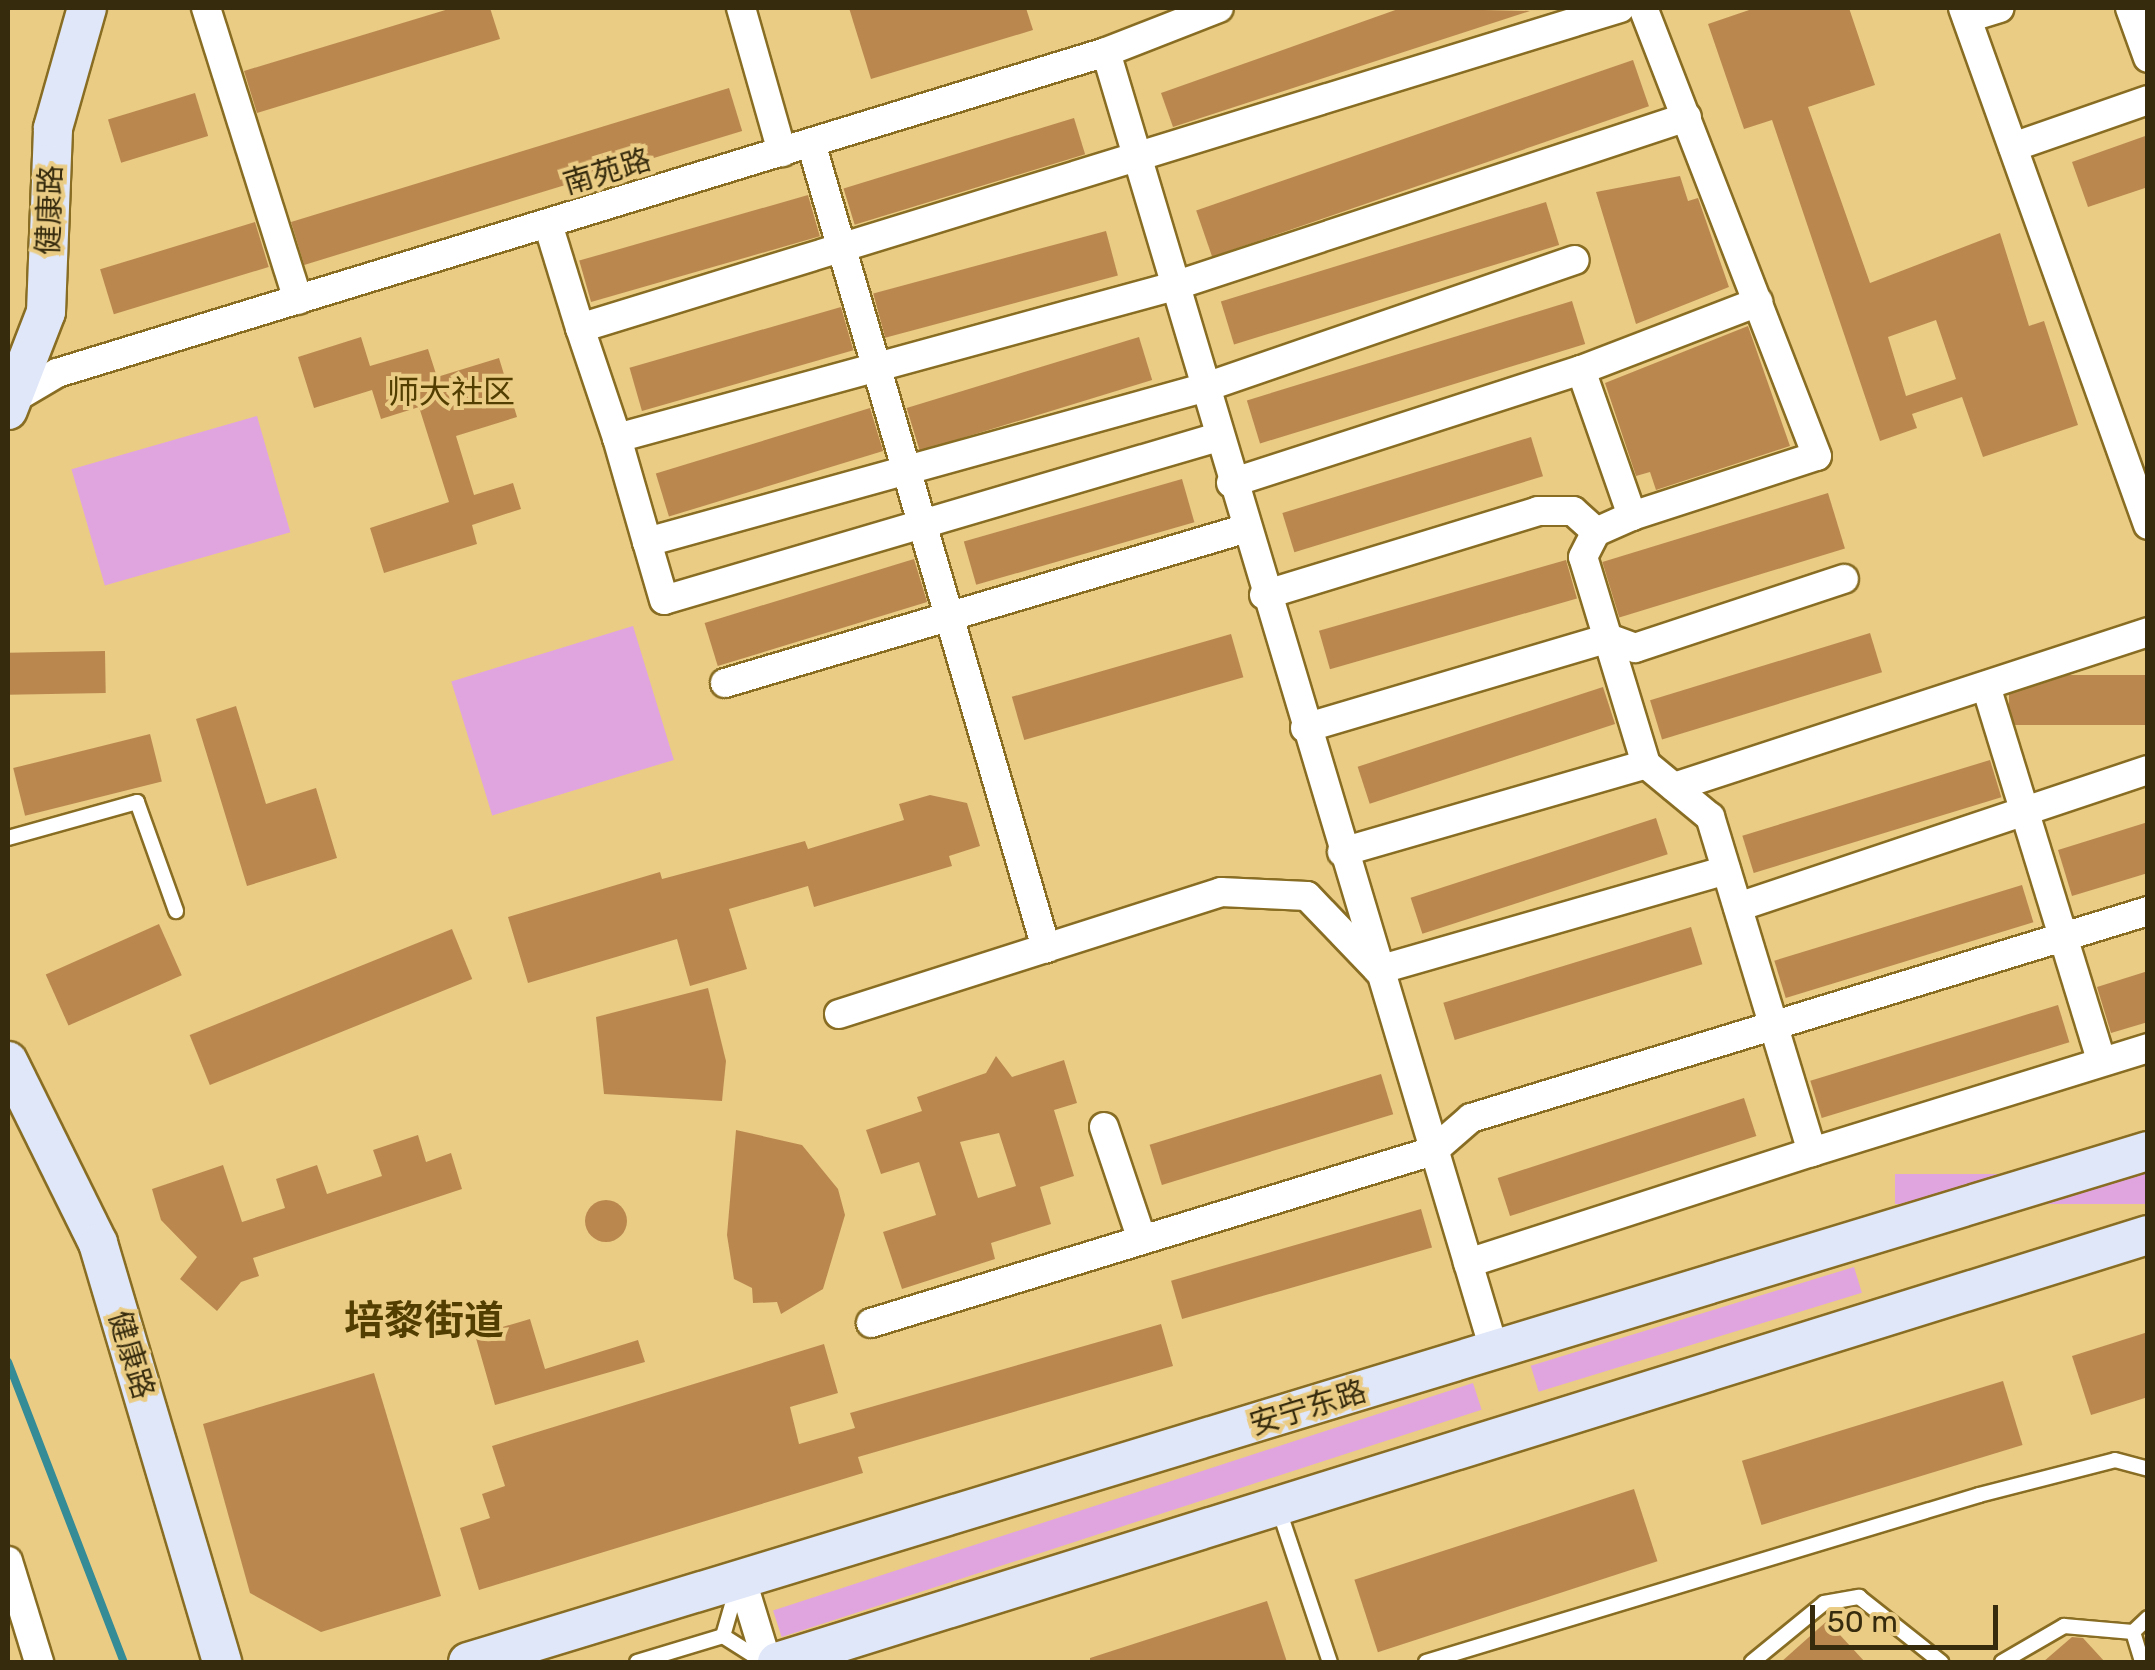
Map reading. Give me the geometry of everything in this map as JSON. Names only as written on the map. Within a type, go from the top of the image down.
[{"type":"main road","name":"健康路","points":[[10,403],[46,312],[53,128],[88,8]]},
{"type":"main road","name":"健康路","points":[[8,1061],[98,1243],[222,1662]]},
{"type":"main road","name":"安宁东路","points":[[468,1662],[2148,1151]]},
{"type":"main road","points":[[777,1662],[2148,1235]]},
{"type":"street","points":[[206,8],[298,300]]},
{"type":"street","points":[[741,8],[782,152]]},
{"type":"street","name":"南苑路","points":[[10,403],[57,373],[1106,52],[1219,8]]},
{"type":"street","points":[[580,328],[1138,162],[1620,8]]},
{"type":"street","points":[[1643,8],[1817,456],[1632,516],[1596,532],[1583,557],[1646,764],[1710,817],[1812,1152]]},
{"type":"street","points":[[1998,8],[1965,13],[2148,525]]},
{"type":"street","points":[[2130,8],[2148,58]]},
{"type":"street","points":[[1106,52],[1244,529],[1495,1352]]},
{"type":"street","points":[[2013,147],[2148,100]]},
{"type":"street","points":[[617,438],[1174,286],[1687,116]]},
{"type":"street","points":[[810,143],[1046,948]]},
{"type":"street","points":[[548,224],[664,600],[1218,438]]},
{"type":"street","points":[[646,542],[1203,388],[1575,260]]},
{"type":"street","points":[[1231,484],[1582,370],[1758,302]]},
{"type":"street","points":[[1582,370],[1632,516]]},
{"type":"street","points":[[1264,595],[1538,511],[1574,510],[1596,532]]},
{"type":"street","points":[[725,683],[1244,529]]},
{"type":"street","points":[[1304,728],[1608,638],[1635,648],[1844,579]]},
{"type":"street","points":[[1674,787],[2148,632]]},
{"type":"street","points":[[1986,686],[2102,1062]]},
{"type":"street","points":[[1342,852],[1646,764]]},
{"type":"street","points":[[1738,907],[2148,770]]},
{"type":"street","points":[[1378,970],[1726,870]]},
{"type":"street","points":[[839,1014],[1221,892],[1307,896],[1378,970]]},
{"type":"street","points":[[871,1323],[1434,1151],[1471,1118],[2148,911]]},
{"type":"street","points":[[1468,1263],[2148,1048]]},
{"type":"street","points":[[1104,1127],[1142,1240]]},
{"type":"street","points":[[8,1561],[39,1662]]},
{"type":"street","points":[[740,1577],[766,1662]]},
{"type":"lane","points":[[8,838],[137,802],[176,911]]},
{"type":"lane","points":[[1426,1662],[1980,1495],[2116,1460],[2148,1469]]},
{"type":"lane","points":[[1278,1506],[1330,1662]]},
{"type":"lane","points":[[722,1636],[740,1577]]},
{"type":"lane","points":[[1752,1662],[1824,1603],[1859,1597],[1941,1662]]},
{"type":"lane","points":[[2002,1662],[2064,1626],[2132,1632],[2148,1618]]},
{"type":"lane","points":[[2132,1632],[2142,1662]]},
{"type":"lane","points":[[637,1662],[722,1636],[766,1662]]},
{"type":"shaded area","points":[[257,416],[290,532],[105,586],[71,469]]},
{"type":"shaded area","points":[[633,626],[674,760],[492,815],[451,682]]},
{"type":"shaded area","points":[[1895,1174],[2147,1174],[2147,1204],[1895,1204]]},
{"type":"shaded area","points":[[1854,1267],[1862,1293],[1539,1392],[1531,1366]]},
{"type":"shaded area","points":[[1473,1383],[1482,1410],[782,1637],[773,1610]]},
{"type":"building","points":[[452,8],[490,8],[500,39],[257,113],[244,71]]},
{"type":"building","points":[[849,8],[1026,8],[1033,30],[871,79]]},
{"type":"building","points":[[1401,8],[1530,11],[1173,127],[1161,93]]},
{"type":"building","points":[[1755,8],[1849,8],[1875,85],[1808,107],[1870,283],[2000,233],[2029,326],[2044,321],[2078,425],[1983,457],[1962,397],[1912,414],[1917,428],[1880,441],[1772,120],[1744,129],[1708,24]],"holes":[[[1936,320],[1956,379],[1906,396],[1888,337]]]},
{"type":"building","points":[[1633,60],[1649,106],[1212,257],[1196,210]]},
{"type":"building","points":[[729,88],[742,131],[304,265],[291,222]]},
{"type":"building","points":[[195,93],[208,136],[121,163],[108,120]]},
{"type":"building","points":[[1074,118],[1085,154],[855,225],[844,188]]},
{"type":"building","points":[[2148,135],[2148,187],[2088,207],[2072,162]]},
{"type":"building","points":[[1680,176],[1688,201],[1698,198],[1729,287],[1636,324],[1596,192]]},
{"type":"building","points":[[808,195],[820,236],[591,302],[579,261]]},
{"type":"building","points":[[1546,202],[1559,245],[1234,344],[1221,301]]},
{"type":"building","points":[[255,222],[269,267],[114,314],[100,269]]},
{"type":"building","points":[[1106,231],[1118,275],[885,338],[873,293]]},
{"type":"building","points":[[1572,301],[1585,344],[1260,443],[1247,400]]},
{"type":"building","points":[[841,307],[853,350],[642,411],[630,368]]},
{"type":"building","points":[[1748,326],[1790,446],[1656,490],[1650,472],[1636,476],[1605,383]]},
{"type":"building","points":[[361,337],[370,366],[428,349],[437,377],[499,358],[517,417],[456,436],[474,495],[513,483],[521,509],[472,525],[477,544],[384,573],[370,528],[449,502],[419,407],[381,419],[372,390],[314,408],[298,357]]},
{"type":"building","points":[[1139,337],[1152,380],[920,451],[907,408]]},
{"type":"building","points":[[870,408],[883,451],[669,517],[656,473]]},
{"type":"building","points":[[1531,437],[1543,476],[1294,552],[1282,513]]},
{"type":"building","points":[[1182,479],[1194,522],[976,585],[964,542]]},
{"type":"building","points":[[1828,493],[1845,548],[1619,617],[1602,562]]},
{"type":"building","points":[[914,559],[927,602],[718,666],[705,623]]},
{"type":"building","points":[[1566,560],[1577,598],[1330,669],[1319,631]]},
{"type":"building","points":[[1870,633],[1882,672],[1662,739],[1650,700]]},
{"type":"building","points":[[1231,634],[1243,677],[1024,740],[1012,697]]},
{"type":"building","points":[[105,651],[106,693],[9,695],[8,653]]},
{"type":"building","points":[[2009,675],[2148,675],[2148,725],[2009,725]]},
{"type":"building","points":[[1603,687],[1615,724],[1370,804],[1358,767]]},
{"type":"building","points":[[236,706],[266,804],[316,788],[337,858],[247,886],[196,719]]},
{"type":"building","points":[[150,734],[162,782],[25,816],[13,768]]},
{"type":"building","points":[[1990,760],[2001,797],[1754,873],[1742,836]]},
{"type":"building","points":[[930,795],[967,803],[980,846],[949,856],[952,866],[814,907],[808,886],[729,909],[747,969],[690,986],[677,939],[528,983],[508,917],[660,872],[662,879],[805,841],[808,849],[904,820],[899,804]]},
{"type":"building","points":[[1656,818],[1668,854],[1422,934],[1411,898]]},
{"type":"building","points":[[2148,822],[2148,873],[2072,896],[2058,850]]},
{"type":"building","points":[[2022,885],[2033,922],[1786,998],[1774,961]]},
{"type":"building","points":[[159,924],[182,975],[68,1026],[46,974]]},
{"type":"building","points":[[1691,927],[1702,964],[1455,1040],[1443,1003]]},
{"type":"building","points":[[452,929],[472,979],[210,1085],[190,1035]]},
{"type":"building","points":[[2148,971],[2148,1022],[2111,1033],[2097,987]]},
{"type":"building","points":[[708,988],[726,1061],[722,1101],[604,1094],[596,1017]]},
{"type":"building","points":[[2058,1005],[2069,1042],[1822,1118],[1810,1081]]},
{"type":"building","points":[[996,1056],[1012,1077],[1064,1060],[1077,1103],[1054,1110],[1074,1176],[1040,1187],[1051,1224],[991,1243],[995,1259],[902,1289],[883,1232],[936,1215],[919,1162],[881,1174],[866,1130],[922,1111],[917,1097],[986,1073]],"holes":[[[999,1133],[1016,1186],[978,1198],[960,1142]]]},
{"type":"building","points":[[1381,1074],[1393,1114],[1162,1185],[1150,1145]]},
{"type":"building","points":[[1744,1098],[1756,1136],[1510,1216],[1498,1178]]},
{"type":"building","points":[[736,1130],[802,1145],[838,1189],[845,1215],[823,1289],[781,1314],[777,1302],[753,1303],[752,1288],[734,1279],[727,1235]]},
{"type":"building","points":[[418,1135],[426,1162],[451,1153],[462,1189],[253,1258],[259,1276],[241,1282],[217,1311],[180,1279],[197,1257],[161,1220],[152,1189],[223,1165],[242,1222],[285,1208],[276,1179],[317,1165],[327,1194],[382,1176],[373,1150]]},
{"type":"building","points":[[606,1200],[621,1206],[627,1221],[621,1236],[606,1242],[591,1236],[585,1221],[591,1206]]},
{"type":"building","points":[[1421,1209],[1432,1247],[1182,1319],[1171,1281]]},
{"type":"building","points":[[530,1319],[545,1369],[638,1340],[645,1362],[495,1405],[475,1335]]},
{"type":"building","points":[[1161,1324],[1173,1366],[858,1457],[863,1473],[479,1590],[460,1528],[490,1518],[482,1494],[505,1486],[492,1446],[824,1344],[838,1393],[790,1407],[799,1444],[855,1428],[850,1413]]},
{"type":"building","points":[[2148,1332],[2148,1397],[2091,1415],[2072,1356]]},
{"type":"building","points":[[374,1373],[441,1596],[321,1632],[250,1593],[203,1424]]},
{"type":"building","points":[[2003,1381],[2023,1445],[1762,1525],[1742,1461]]},
{"type":"building","points":[[1634,1489],[1657,1561],[1378,1652],[1354,1580]]},
{"type":"building","points":[[1267,1601],[1287,1662],[1090,1662],[1090,1658]]},
{"type":"building","points":[[1827,1621],[1865,1662],[1781,1662]]},
{"type":"building","points":[[2072,1637],[2083,1638],[2105,1662],[2043,1662]]},
{"type":"waterway","points":[[8,1362],[124,1662]]},
{"type":"district","name":"师大社区","points":[[451,392]]},
{"type":"district","name":"培黎街道","points":[[424,1321]]}]
